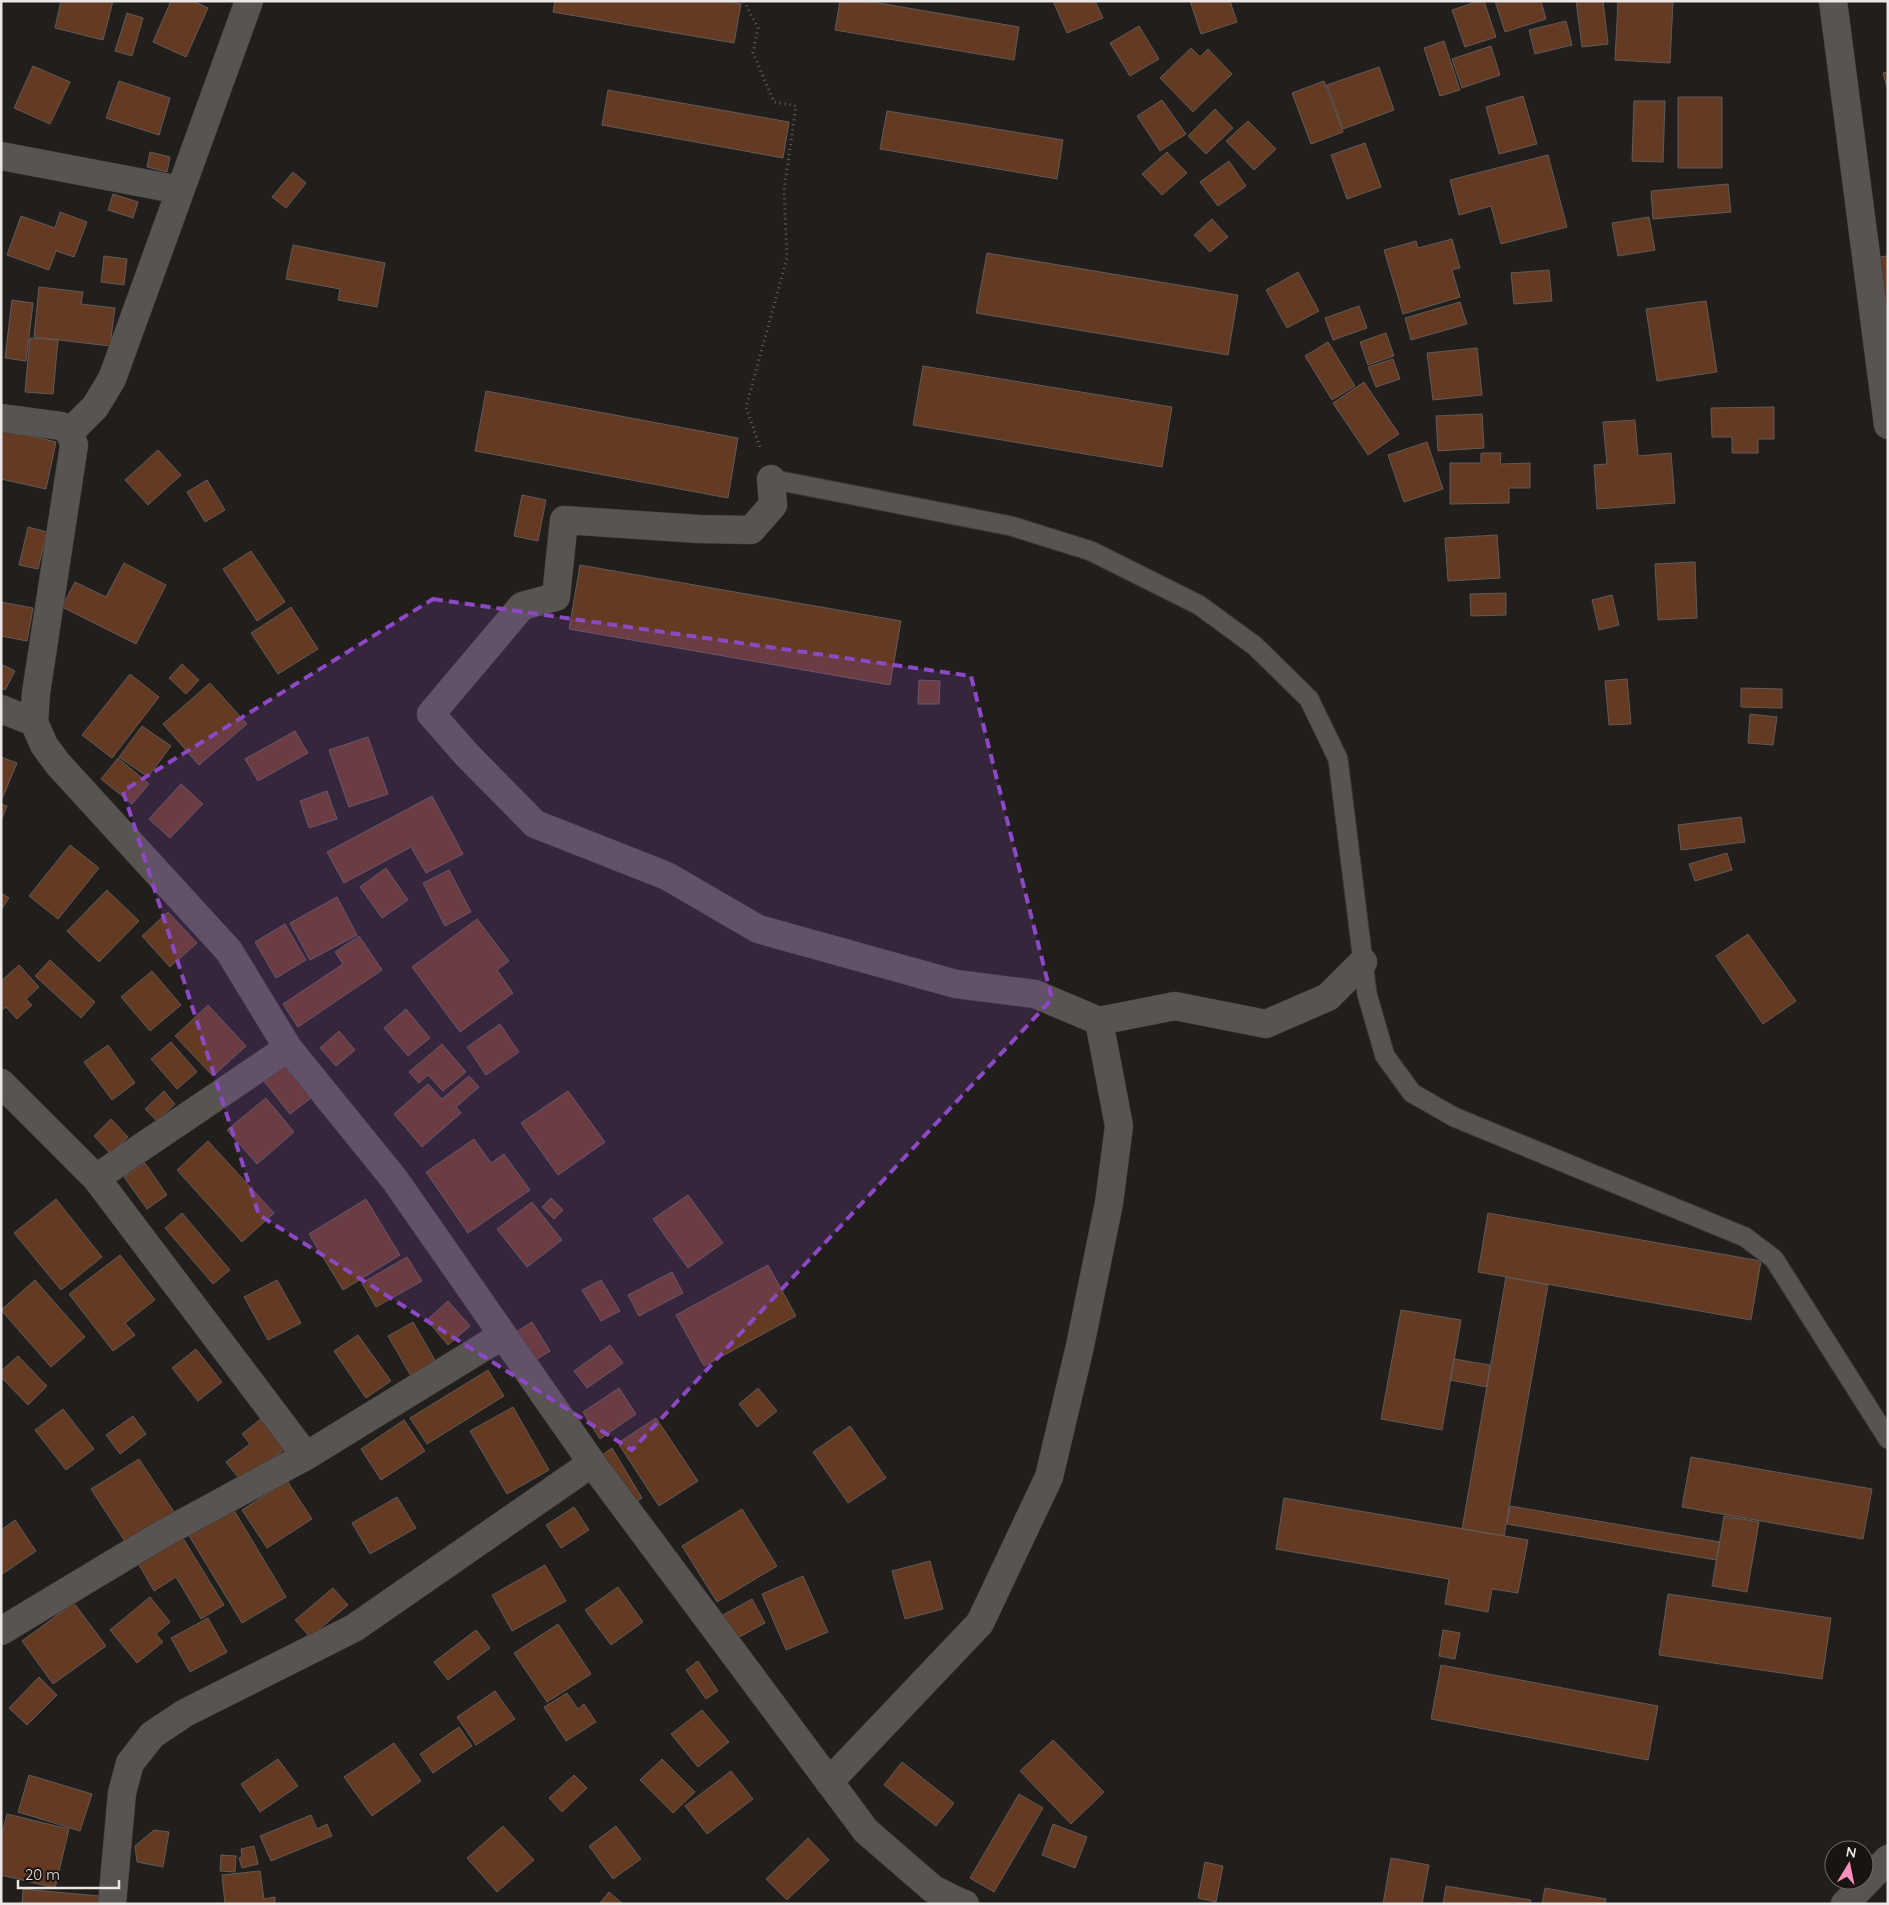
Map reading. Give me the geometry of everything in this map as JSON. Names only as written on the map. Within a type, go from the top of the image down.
[{"type":"street","points":[[70,432],[95,407],[112,379],[249,1]]},
{"type":"street","points":[[1833,1],[1888,425]]},
{"type":"street","points":[[1,156],[180,190]]},
{"type":"street","points":[[1,418],[61,426],[70,432],[74,445],[36,693],[34,722],[44,745],[58,764],[229,951],[288,1048],[395,1180],[592,1463],[866,1831],[925,1897],[965,1904]]},
{"type":"street","points":[[771,479],[773,505],[751,530],[698,529],[564,520],[556,597],[522,606],[431,714],[467,755],[535,824],[667,876],[758,929],[956,984],[1036,994],[1099,1021],[1175,1006],[1266,1024],[1328,997],[1363,962]]},
{"type":"street","points":[[1,709],[34,722]]},
{"type":"street","points":[[829,1782],[980,1623],[1049,1477],[1080,1346],[1109,1203],[1119,1126],[1099,1021]]},
{"type":"street","points":[[96,1178],[288,1048]]},
{"type":"street","points":[[1,1083],[96,1178],[306,1456]]},
{"type":"street","points":[[1,1631],[159,1536],[306,1456],[503,1335]]},
{"type":"street","points":[[112,1904],[122,1793],[130,1763],[152,1734],[184,1713],[354,1628],[592,1463]]},
{"type":"street","points":[[1845,1904],[1888,1860]]},
{"type":"lane","points":[[771,479],[1011,526],[1091,551],[1199,604],[1255,646],[1309,699],[1338,759],[1367,994],[1385,1056],[1412,1093],[1454,1117],[1745,1237],[1774,1259],[1888,1439]]},
{"type":"path","points":[[744,1],[758,28],[753,53],[774,102],[796,106],[784,190],[787,258],[746,407],[771,479]]},
{"type":"highlighted area","points":[[433,599],[971,676],[1052,999],[632,1450],[259,1215],[123,791]]},
{"type":"building","points":[[61,1],[113,1],[103,40],[55,28]]},
{"type":"building","points":[[171,1],[193,1],[208,8],[186,57],[153,42]]},
{"type":"building","points":[[555,1],[727,1],[741,4],[734,43],[553,12]]},
{"type":"building","points":[[840,1],[867,1],[1019,27],[1014,60],[835,30]]},
{"type":"building","points":[[1053,1],[1095,1],[1103,18],[1067,33]]},
{"type":"building","points":[[1190,1],[1230,1],[1237,22],[1201,34]]},
{"type":"building","points":[[1484,1],[1496,37],[1465,47],[1452,10]]},
{"type":"building","points":[[1495,1],[1541,1],[1546,19],[1505,32]]},
{"type":"building","points":[[1576,1],[1603,1],[1608,44],[1582,47]]},
{"type":"building","points":[[1618,1],[1673,1],[1670,63],[1615,60]]},
{"type":"building","points":[[127,13],[143,18],[132,56],[115,51]]},
{"type":"building","points":[[1566,21],[1572,45],[1535,54],[1529,30]]},
{"type":"building","points":[[1139,26],[1159,59],[1130,76],[1110,43]]},
{"type":"building","points":[[1444,41],[1460,90],[1440,96],[1424,48]]},
{"type":"building","points":[[1491,46],[1500,75],[1462,88],[1452,59]]},
{"type":"building","points":[[1191,48],[1200,57],[1208,49],[1232,74],[1193,112],[1160,78]]},
{"type":"building","points":[[33,66],[70,82],[50,124],[14,108]]},
{"type":"building","points":[[1379,67],[1394,110],[1343,129],[1327,85]]},
{"type":"building","points":[[1888,72],[1888,91],[1883,73]]},
{"type":"building","points":[[119,81],[170,98],[159,135],[106,118]]},
{"type":"building","points":[[1324,81],[1343,132],[1311,144],[1292,93]]},
{"type":"building","points":[[608,90],[789,122],[783,158],[602,125]]},
{"type":"building","points":[[1523,96],[1537,144],[1499,154],[1486,107]]},
{"type":"building","points":[[1678,97],[1722,97],[1722,168],[1678,168]]},
{"type":"building","points":[[1162,100],[1186,134],[1160,151],[1137,116]]},
{"type":"building","points":[[1634,101],[1665,101],[1663,162],[1632,161]]},
{"type":"building","points":[[1215,109],[1233,128],[1206,154],[1188,136]]},
{"type":"building","points":[[887,111],[1063,140],[1057,179],[880,149]]},
{"type":"building","points":[[1248,121],[1276,149],[1254,170],[1226,141]]},
{"type":"building","points":[[1365,143],[1381,187],[1347,199],[1331,155]]},
{"type":"building","points":[[150,152],[170,157],[167,172],[147,167]]},
{"type":"building","points":[[1167,152],[1187,173],[1162,195],[1142,174]]},
{"type":"building","points":[[1548,155],[1567,227],[1501,244],[1491,206],[1459,215],[1450,180]]},
{"type":"building","points":[[1229,161],[1246,186],[1218,206],[1200,182]]},
{"type":"building","points":[[293,172],[306,183],[286,208],[272,197]]},
{"type":"building","points":[[1728,184],[1731,212],[1653,219],[1651,191]]},
{"type":"building","points":[[113,194],[138,202],[133,218],[108,210]]},
{"type":"building","points":[[60,212],[87,222],[74,257],[56,251],[49,270],[7,255],[21,216],[55,228]]},
{"type":"building","points":[[1649,217],[1655,250],[1618,256],[1612,223]]},
{"type":"building","points":[[1212,219],[1228,237],[1210,252],[1194,235]]},
{"type":"building","points":[[1452,239],[1460,268],[1452,270],[1460,297],[1403,314],[1384,250],[1416,241],[1418,248]]},
{"type":"building","points":[[293,245],[385,263],[377,307],[338,300],[340,289],[286,279]]},
{"type":"building","points":[[987,253],[1238,295],[1228,355],[976,313]]},
{"type":"building","points":[[104,256],[127,259],[124,285],[101,282]]},
{"type":"building","points":[[1888,256],[1888,306],[1882,307],[1878,257]]},
{"type":"building","points":[[1549,270],[1552,301],[1514,304],[1511,273]]},
{"type":"building","points":[[1298,272],[1319,311],[1287,328],[1266,290]]},
{"type":"building","points":[[39,287],[83,292],[81,304],[115,308],[110,346],[34,337]]},
{"type":"building","points":[[12,300],[33,303],[26,361],[5,358]]},
{"type":"building","points":[[1706,301],[1717,372],[1657,381],[1646,309]]},
{"type":"building","points":[[1460,302],[1467,324],[1411,340],[1405,318]]},
{"type":"building","points":[[1359,306],[1367,328],[1333,340],[1325,318]]},
{"type":"building","points":[[1386,333],[1394,356],[1368,365],[1360,342]]},
{"type":"building","points":[[30,338],[58,340],[53,394],[25,392]]},
{"type":"building","points":[[1328,342],[1355,386],[1332,400],[1305,356]]},
{"type":"building","points":[[1477,348],[1482,395],[1433,400],[1427,353]]},
{"type":"building","points":[[1393,359],[1400,379],[1376,387],[1368,367]]},
{"type":"building","points":[[923,366],[1172,407],[1162,467],[913,425]]},
{"type":"building","points":[[1364,382],[1399,434],[1368,455],[1333,403]]},
{"type":"building","points":[[486,391],[738,438],[728,498],[475,451]]},
{"type":"building","points":[[1774,407],[1774,439],[1758,439],[1758,453],[1732,453],[1732,437],[1712,437],[1711,408]]},
{"type":"building","points":[[1482,414],[1484,448],[1438,451],[1436,416]]},
{"type":"building","points":[[1635,420],[1638,456],[1671,453],[1675,503],[1597,509],[1594,465],[1607,464],[1603,422]]},
{"type":"building","points":[[1,429],[56,442],[46,489],[1,479]]},
{"type":"building","points":[[1427,442],[1443,489],[1404,502],[1388,455]]},
{"type":"building","points":[[158,450],[181,475],[148,505],[125,480]]},
{"type":"building","points":[[1481,453],[1501,453],[1500,464],[1530,463],[1530,488],[1509,488],[1509,503],[1450,504],[1450,463],[1481,463]]},
{"type":"building","points":[[207,480],[225,510],[205,522],[187,492]]},
{"type":"building","points":[[522,495],[546,500],[538,541],[514,536]]},
{"type":"building","points":[[28,527],[47,532],[38,569],[19,565]]},
{"type":"building","points":[[1497,535],[1500,578],[1448,581],[1445,538]]},
{"type":"building","points":[[251,551],[285,602],[257,621],[223,569]]},
{"type":"building","points":[[1695,562],[1697,618],[1658,620],[1655,564]]},
{"type":"building","points":[[124,563],[166,585],[136,644],[62,607],[75,582],[106,597]]},
{"type":"building","points":[[580,565],[901,621],[890,685],[569,629]]},
{"type":"building","points":[[1506,593],[1506,615],[1471,616],[1470,594]]},
{"type":"building","points":[[1612,595],[1619,625],[1599,630],[1592,600]]},
{"type":"building","points":[[1,602],[33,608],[27,641],[1,636]]},
{"type":"building","points":[[291,607],[318,649],[278,674],[251,633]]},
{"type":"building","points":[[1,664],[15,671],[5,690],[1,688]]},
{"type":"building","points":[[182,664],[199,680],[186,694],[169,678]]},
{"type":"building","points":[[130,674],[159,697],[112,758],[82,735]]},
{"type":"building","points":[[1627,679],[1631,724],[1609,725],[1605,681]]},
{"type":"building","points":[[919,680],[940,681],[939,704],[918,704]]},
{"type":"building","points":[[210,683],[247,724],[199,765],[163,724]]},
{"type":"building","points":[[1741,688],[1782,689],[1782,708],[1741,707]]},
{"type":"building","points":[[1750,714],[1777,717],[1773,745],[1748,743]]},
{"type":"building","points":[[142,726],[171,746],[148,777],[119,757]]},
{"type":"building","points":[[295,731],[308,753],[258,781],[245,759]]},
{"type":"building","points":[[368,737],[388,794],[349,807],[329,750]]},
{"type":"building","points":[[1,757],[17,763],[2,799],[1,799]]},
{"type":"building","points":[[118,758],[149,784],[132,804],[101,779]]},
{"type":"building","points":[[181,784],[203,804],[170,838],[149,819]]},
{"type":"building","points":[[327,791],[337,819],[309,828],[300,801]]},
{"type":"building","points":[[432,796],[463,854],[426,873],[411,847],[344,883],[327,852]]},
{"type":"building","points":[[1,804],[7,806],[1,821]]},
{"type":"building","points":[[1741,817],[1745,842],[1681,850],[1678,825]]},
{"type":"building","points":[[70,845],[99,868],[58,919],[29,896]]},
{"type":"building","points":[[1727,853],[1732,870],[1695,881],[1689,864]]},
{"type":"building","points":[[386,868],[408,900],[382,918],[360,887]]},
{"type":"building","points":[[449,870],[471,912],[445,926],[423,883]]},
{"type":"building","points":[[107,890],[139,921],[99,962],[67,931]]},
{"type":"building","points":[[1,893],[9,898],[1,910]]},
{"type":"building","points":[[337,897],[357,935],[310,960],[290,923]]},
{"type":"building","points":[[168,912],[197,943],[170,967],[142,936]]},
{"type":"building","points":[[477,919],[509,961],[497,970],[513,993],[460,1032],[412,967]]},
{"type":"building","points":[[285,924],[306,960],[276,978],[255,942]]},
{"type":"building","points":[[1748,934],[1796,1001],[1763,1024],[1716,956]]},
{"type":"building","points":[[359,936],[382,970],[298,1027],[283,1004],[343,964],[335,952]]},
{"type":"building","points":[[50,960],[95,1002],[81,1018],[35,976]]},
{"type":"building","points":[[19,965],[39,987],[26,999],[32,1005],[17,1019],[6,1007],[1,1011],[1,981]]},
{"type":"building","points":[[152,971],[181,1005],[150,1031],[121,997]]},
{"type":"building","points":[[208,1005],[246,1046],[213,1076],[175,1036]]},
{"type":"building","points":[[406,1009],[430,1038],[408,1056],[384,1028]]},
{"type":"building","points":[[500,1024],[519,1052],[486,1075],[467,1047]]},
{"type":"building","points":[[339,1031],[355,1050],[336,1066],[320,1048]]},
{"type":"building","points":[[171,1042],[197,1072],[177,1089],[151,1059]]},
{"type":"building","points":[[442,1044],[466,1072],[443,1091],[428,1075],[419,1083],[409,1072]]},
{"type":"building","points":[[108,1045],[135,1083],[112,1100],[84,1062]]},
{"type":"building","points":[[284,1064],[311,1098],[290,1114],[263,1080]]},
{"type":"building","points":[[469,1076],[479,1087],[456,1107],[461,1113],[422,1147],[394,1114],[428,1084],[442,1099]]},
{"type":"building","points":[[164,1091],[175,1104],[157,1121],[145,1109]]},
{"type":"building","points":[[568,1091],[605,1142],[558,1175],[521,1123]]},
{"type":"building","points":[[266,1098],[294,1132],[257,1164],[227,1130]]},
{"type":"building","points":[[111,1119],[128,1137],[110,1153],[94,1136]]},
{"type":"building","points":[[474,1139],[491,1163],[504,1154],[530,1190],[468,1233],[426,1172]]},
{"type":"building","points":[[208,1141],[274,1213],[242,1242],[177,1170]]},
{"type":"building","points":[[145,1163],[167,1195],[147,1209],[124,1177]]},
{"type":"building","points":[[688,1195],[723,1243],[688,1268],[653,1219]]},
{"type":"building","points":[[551,1198],[563,1210],[554,1219],[542,1207]]},
{"type":"building","points":[[56,1199],[102,1257],[61,1290],[14,1233]]},
{"type":"building","points":[[366,1199],[400,1255],[343,1290],[309,1234]]},
{"type":"building","points":[[532,1202],[562,1240],[527,1267],[497,1229]]},
{"type":"building","points":[[182,1213],[230,1270],[213,1284],[165,1228]]},
{"type":"building","points":[[1488,1213],[1761,1261],[1751,1320],[1478,1272]]},
{"type":"building","points":[[120,1255],[155,1300],[125,1323],[135,1335],[113,1351],[69,1294]]},
{"type":"building","points":[[407,1257],[422,1281],[376,1307],[362,1283]]},
{"type":"building","points":[[768,1265],[796,1316],[704,1366],[676,1315]]},
{"type":"building","points":[[672,1272],[683,1293],[639,1316],[628,1295]]},
{"type":"building","points":[[1506,1277],[1548,1285],[1504,1536],[1462,1529]]},
{"type":"building","points":[[35,1280],[85,1337],[51,1367],[1,1310]]},
{"type":"building","points":[[277,1280],[301,1323],[268,1340],[244,1297]]},
{"type":"building","points":[[601,1280],[620,1311],[601,1321],[582,1290]]},
{"type":"building","points":[[448,1301],[470,1326],[448,1345],[427,1320]]},
{"type":"building","points":[[1401,1310],[1461,1320],[1442,1430],[1381,1419]]},
{"type":"building","points":[[413,1322],[436,1362],[411,1376],[388,1336]]},
{"type":"building","points":[[532,1322],[550,1351],[531,1363],[513,1334]]},
{"type":"building","points":[[358,1335],[391,1381],[366,1398],[334,1351]]},
{"type":"building","points":[[610,1345],[623,1363],[587,1388],[574,1371]]},
{"type":"building","points":[[196,1349],[222,1382],[198,1401],[172,1368]]},
{"type":"building","points":[[18,1356],[47,1386],[28,1405],[1,1377],[1,1371]]},
{"type":"building","points":[[1454,1359],[1490,1365],[1487,1387],[1450,1380]]},
{"type":"building","points":[[488,1370],[504,1396],[427,1444],[410,1418]]},
{"type":"building","points":[[619,1388],[636,1414],[600,1439],[583,1412]]},
{"type":"building","points":[[758,1388],[777,1411],[757,1427],[739,1404]]},
{"type":"building","points":[[513,1407],[549,1470],[507,1494],[470,1431]]},
{"type":"building","points":[[63,1409],[94,1449],[66,1470],[35,1430]]},
{"type":"building","points":[[133,1416],[146,1434],[120,1454],[106,1435]]},
{"type":"building","points":[[262,1418],[286,1448],[242,1482],[226,1462],[250,1444],[242,1434]]},
{"type":"building","points":[[656,1418],[698,1481],[659,1506],[618,1443]]},
{"type":"building","points":[[404,1420],[425,1451],[381,1480],[361,1449]]},
{"type":"building","points":[[850,1426],[886,1478],[848,1503],[813,1452]]},
{"type":"building","points":[[612,1448],[642,1498],[629,1506],[599,1457]]},
{"type":"building","points":[[1691,1457],[1872,1489],[1863,1539],[1682,1507]]},
{"type":"building","points":[[139,1459],[174,1512],[126,1543],[91,1489]]},
{"type":"building","points":[[287,1481],[312,1519],[267,1548],[242,1510]]},
{"type":"building","points":[[397,1497],[416,1528],[370,1554],[352,1523]]},
{"type":"building","points":[[1284,1498],[1528,1540],[1518,1593],[1492,1589],[1488,1612],[1445,1604],[1449,1579],[1276,1549]]},
{"type":"building","points":[[1510,1506],[1720,1542],[1716,1560],[1507,1524]]},
{"type":"building","points":[[232,1507],[286,1597],[242,1623],[188,1534]]},
{"type":"building","points":[[574,1507],[589,1530],[561,1548],[546,1525]]},
{"type":"building","points":[[742,1509],[777,1566],[717,1602],[682,1546]]},
{"type":"building","points":[[1724,1516],[1759,1522],[1747,1592],[1712,1586]]},
{"type":"building","points":[[15,1520],[36,1551],[1,1575],[1,1530]]},
{"type":"building","points":[[181,1535],[224,1605],[201,1619],[176,1577],[154,1591],[137,1561]]},
{"type":"building","points":[[930,1561],[943,1609],[905,1619],[892,1571]]},
{"type":"building","points":[[545,1565],[566,1601],[512,1631],[492,1595]]},
{"type":"building","points":[[803,1576],[828,1632],[786,1650],[762,1594]]},
{"type":"building","points":[[618,1587],[643,1622],[611,1645],[585,1610]]},
{"type":"building","points":[[333,1588],[348,1605],[310,1637],[295,1620]]},
{"type":"building","points":[[1668,1594],[1831,1618],[1822,1679],[1659,1655]]},
{"type":"building","points":[[150,1597],[170,1622],[156,1634],[163,1642],[137,1663],[110,1630]]},
{"type":"building","points":[[752,1599],[765,1623],[734,1640],[721,1616]]},
{"type":"building","points":[[74,1603],[106,1646],[53,1684],[22,1641]]},
{"type":"building","points":[[208,1618],[227,1652],[190,1672],[171,1638]]},
{"type":"building","points":[[558,1624],[591,1674],[547,1702],[514,1653]]},
{"type":"building","points":[[476,1630],[490,1648],[448,1680],[434,1662]]},
{"type":"building","points":[[1443,1630],[1460,1633],[1455,1659],[1439,1656]]},
{"type":"building","points":[[698,1661],[718,1691],[706,1699],[686,1670]]},
{"type":"building","points":[[1441,1665],[1658,1706],[1648,1760],[1431,1719]]},
{"type":"building","points":[[39,1677],[57,1695],[27,1725],[9,1708]]},
{"type":"building","points":[[495,1691],[515,1719],[476,1745],[457,1717]]},
{"type":"building","points":[[567,1693],[578,1709],[584,1704],[596,1722],[566,1741],[544,1707]]},
{"type":"building","points":[[702,1710],[729,1742],[698,1767],[671,1734]]},
{"type":"building","points":[[459,1727],[472,1746],[433,1773],[420,1754]]},
{"type":"building","points":[[1053,1740],[1104,1792],[1071,1824],[1020,1771]]},
{"type":"building","points":[[394,1743],[421,1781],[372,1816],[344,1777]]},
{"type":"building","points":[[278,1759],[298,1786],[260,1812],[241,1784]]},
{"type":"building","points":[[662,1759],[695,1792],[673,1813],[640,1780]]},
{"type":"building","points":[[902,1762],[954,1803],[936,1826],[884,1785]]},
{"type":"building","points":[[731,1771],[753,1799],[707,1834],[685,1806]]},
{"type":"building","points":[[29,1775],[92,1794],[80,1831],[18,1812]]},
{"type":"building","points":[[574,1775],[587,1788],[562,1812],[549,1798]]},
{"type":"building","points":[[1019,1794],[1043,1808],[994,1892],[970,1878]]},
{"type":"building","points":[[7,1814],[69,1829],[55,1888],[1,1875],[1,1838]]},
{"type":"building","points":[[311,1815],[317,1829],[327,1824],[332,1836],[271,1861],[260,1836]]},
{"type":"building","points":[[1053,1824],[1087,1837],[1075,1868],[1042,1855]]},
{"type":"building","points":[[503,1826],[534,1860],[497,1892],[467,1858]]},
{"type":"building","points":[[616,1826],[641,1859],[613,1879],[589,1846]]},
{"type":"building","points":[[154,1830],[169,1832],[163,1867],[137,1862],[135,1846]]},
{"type":"building","points":[[808,1838],[829,1860],[787,1900],[766,1879]]},
{"type":"building","points":[[254,1846],[258,1864],[242,1868],[239,1858],[242,1856],[241,1849]]},
{"type":"building","points":[[221,1855],[236,1856],[235,1872],[220,1871]]},
{"type":"building","points":[[1391,1858],[1429,1865],[1422,1904],[1383,1904]]},
{"type":"building","points":[[1205,1862],[1223,1866],[1216,1902],[1198,1898]]},
{"type":"building","points":[[260,1871],[264,1899],[275,1897],[275,1904],[225,1904],[222,1875]]},
{"type":"building","points":[[1446,1886],[1531,1900],[1530,1904],[1443,1904]]},
{"type":"building","points":[[1545,1888],[1606,1899],[1605,1904],[1542,1904]]},
{"type":"building","points":[[23,1889],[99,1896],[98,1904],[22,1904]]},
{"type":"building","points":[[609,1892],[623,1904],[599,1904]]}]
